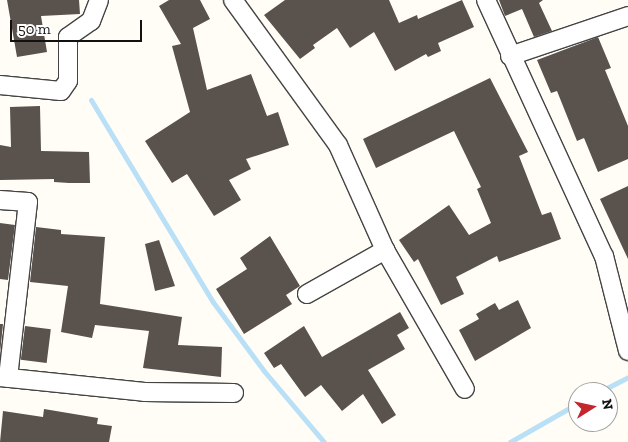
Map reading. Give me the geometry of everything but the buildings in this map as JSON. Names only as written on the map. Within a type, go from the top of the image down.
[{"type":"street","points":[[0,85],[61,91],[68,81],[68,38],[91,20],[99,0]]},
{"type":"street","points":[[233,0],[338,145],[385,250],[465,389]]},
{"type":"street","points":[[486,0],[510,56],[604,256],[628,351]]},
{"type":"street","points":[[510,56],[628,16]]},
{"type":"street","points":[[0,200],[28,202],[4,377],[144,392],[234,393]]},
{"type":"street","points":[[307,294],[385,250]]},
{"type":"waterway","points":[[91,100],[213,302],[264,371],[324,442]]},
{"type":"waterway","points":[[618,382],[628,377]]},
{"type":"waterway","points":[[510,442],[568,409]]}]
